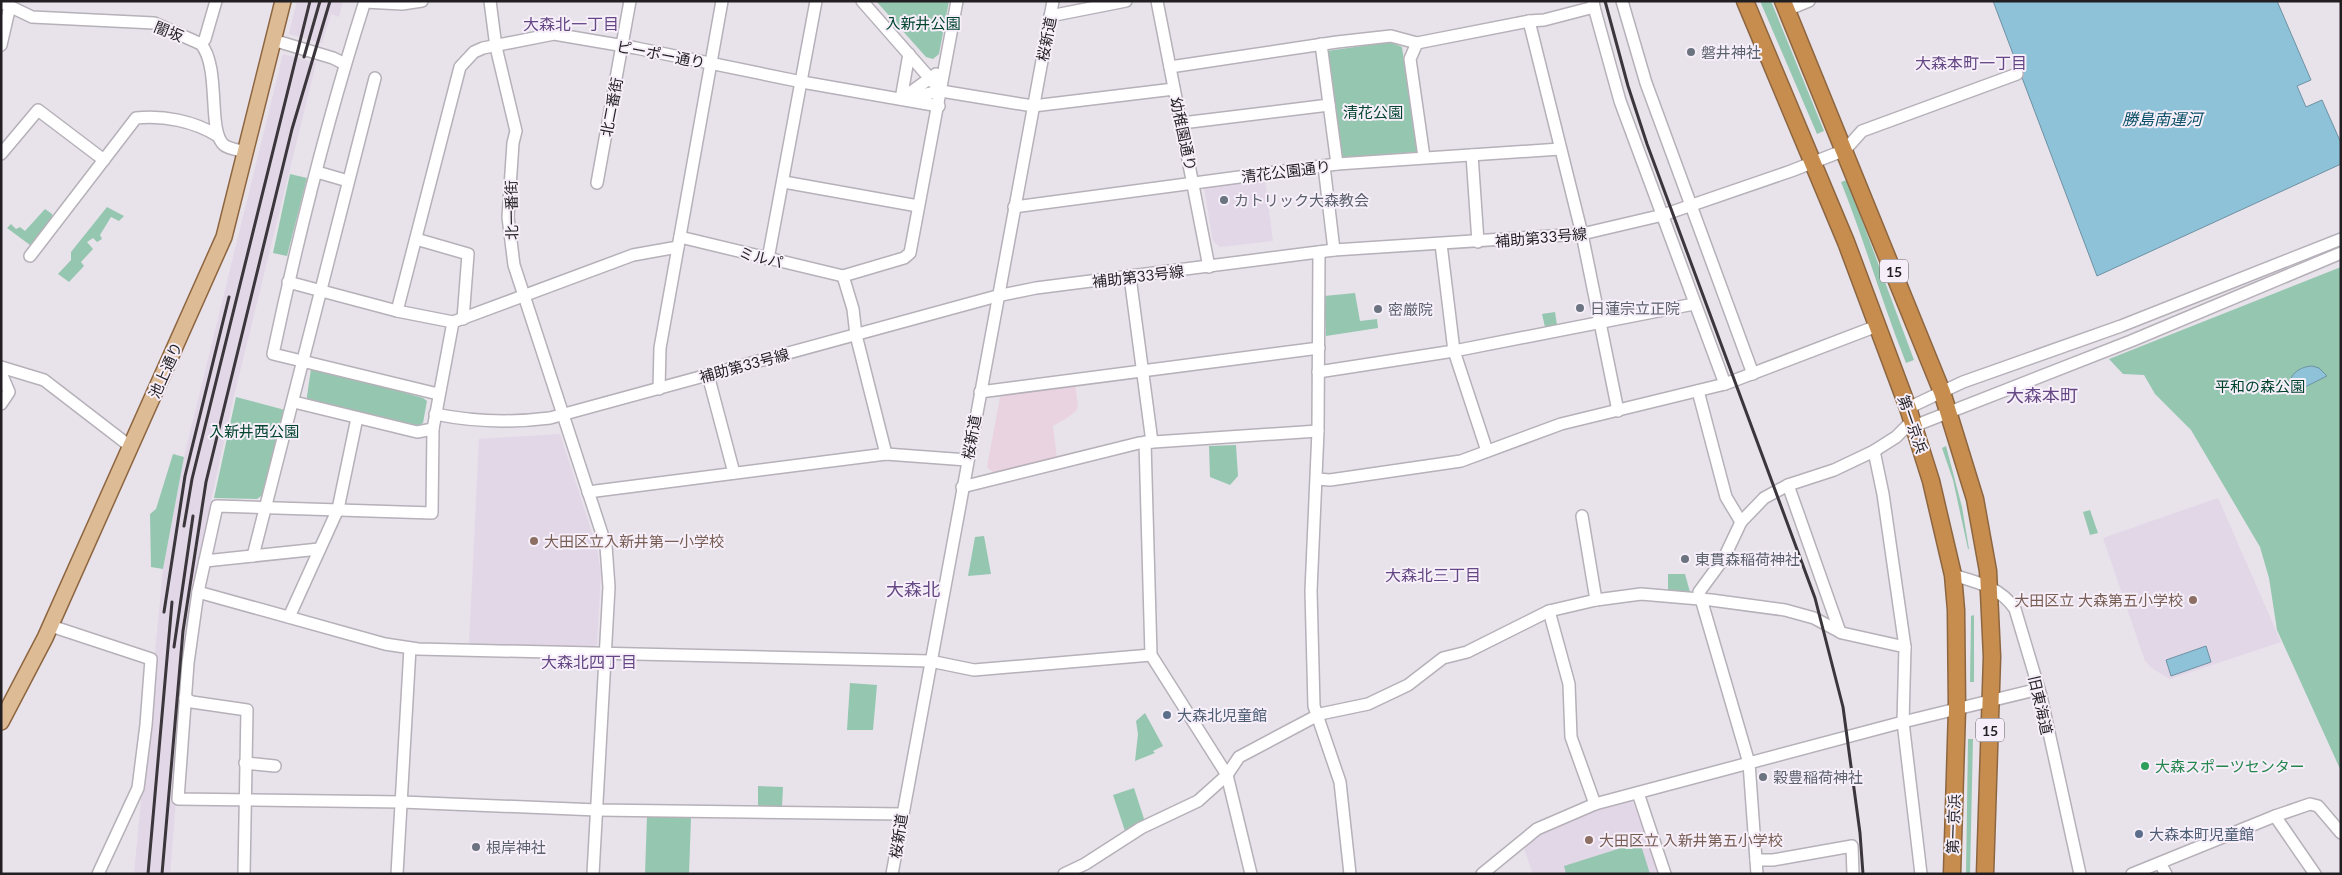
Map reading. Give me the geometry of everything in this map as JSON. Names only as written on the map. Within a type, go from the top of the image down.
[{"type":"highway","name":"第一京浜","points":[[1745,1],[1814,162],[1911,418],[1931,481],[1952,575],[1956,618],[1957,709],[1952,874]]},
{"type":"highway","name":"15","points":[[1785,5],[1942,392],[1975,499],[1990,586],[1991,701],[1985,874]]},
{"type":"main road","name":"池上通り","points":[[1,722],[50,626],[224,237],[283,1]]},
{"type":"street","points":[[201,44],[205,39],[216,1]]},
{"type":"street","points":[[422,1],[402,4],[365,2],[345,64],[288,282],[273,354],[438,394]]},
{"type":"street","name":"北一番街","points":[[490,1],[496,47],[516,131],[513,143],[508,217],[514,265],[606,546],[609,586],[593,874]]},
{"type":"street","name":"北二番街","points":[[597,183],[630,1]]},
{"type":"street","points":[[659,389],[660,348],[722,1]]},
{"type":"street","points":[[768,258],[784,182],[816,1]]},
{"type":"street","points":[[862,1],[941,91]]},
{"type":"street","points":[[886,454],[856,335],[853,309],[842,276],[904,258],[910,253],[957,1]]},
{"type":"street","name":"桜新道","points":[[892,874],[997,296],[1053,1]]},
{"type":"street","points":[[1050,16],[1126,1]]},
{"type":"street","name":"幼稚園通り","points":[[1157,1],[1194,182],[1209,267]]},
{"type":"street","points":[[1622,1],[1646,82],[1753,374]]},
{"type":"street","points":[[1785,5],[1809,1]]},
{"type":"street","points":[[1,45],[6,4]]},
{"type":"street","name":"闇坂","points":[[6,4],[32,17],[154,23],[201,44],[212,73],[218,136]]},
{"type":"street","points":[[1170,67],[1321,44],[1391,36],[1417,43],[1529,20],[1544,20],[1593,4],[1620,101],[1725,384]]},
{"type":"street","points":[[1529,20],[1582,234],[1618,411]]},
{"type":"street","name":"ピーポー通り","points":[[397,311],[460,67],[474,52],[554,34],[623,45],[802,82],[938,106]]},
{"type":"street","points":[[273,40],[334,58],[345,64]]},
{"type":"street","points":[[1417,43],[1410,59],[1424,157]]},
{"type":"street","points":[[1321,44],[1337,164]]},
{"type":"street","points":[[901,99],[909,54]]},
{"type":"street","points":[[901,99],[945,68]]},
{"type":"street","points":[[1845,150],[1862,131],[2017,74]]},
{"type":"street","points":[[253,556],[294,402],[375,78]]},
{"type":"street","points":[[901,99],[941,91],[1033,106],[1174,89]]},
{"type":"street","points":[[1182,123],[1329,105]]},
{"type":"street","points":[[1,154],[38,110],[104,160]]},
{"type":"street","points":[[30,256],[136,118],[153,116],[181,121],[210,130],[218,136],[224,145],[246,152]]},
{"type":"street","name":"清花公園通り","points":[[1014,207],[1337,164],[1560,149]]},
{"type":"street","name":"補助第33号線","points":[[435,414],[468,421],[506,422],[563,415],[997,296],[1036,288],[1334,250],[1582,234],[1663,215],[1845,150]]},
{"type":"street","points":[[1472,155],[1478,242]]},
{"type":"street","points":[[1324,166],[1334,250]]},
{"type":"street","points":[[317,172],[348,181]]},
{"type":"street","points":[[784,182],[918,206]]},
{"type":"street","points":[[416,239],[468,254],[458,321],[438,394],[435,414],[433,429],[432,513],[266,506],[217,506],[198,592],[188,663],[178,799],[402,802],[598,810],[902,814]]},
{"type":"street","points":[[1757,874],[1750,763],[1699,592],[1724,558],[1741,522],[1764,498],[1788,485],[1834,470],[1874,451],[1896,437],[1911,418],[1942,392],[1988,372],[2121,326],[2341,239]]},
{"type":"street","points":[[288,282],[397,311],[458,321],[633,255],[679,242]]},
{"type":"street","name":"ミルパ","points":[[679,242],[768,258],[842,276]]},
{"type":"street","points":[[1441,244],[1454,351],[1487,451]]},
{"type":"street","points":[[1319,252],[1318,431],[1311,591],[1314,706],[1340,782],[1350,874]]},
{"type":"street","points":[[1911,418],[1948,411],[2131,341],[2341,254]]},
{"type":"street","points":[[1130,277],[1149,442],[1151,656],[1226,775],[1251,874]]},
{"type":"street","points":[[1318,372],[1454,351],[1694,304]]},
{"type":"street","points":[[1316,479],[1330,480],[1461,461],[1561,424],[1725,384],[1877,326]]},
{"type":"street","points":[[980,392],[1319,348]]},
{"type":"street","points":[[1,367],[44,380],[131,447]]},
{"type":"street","points":[[1,373],[8,392],[1,404]]},
{"type":"street","points":[[708,375],[734,473]]},
{"type":"street","points":[[1698,391],[1727,499],[1741,522]]},
{"type":"street","points":[[294,402],[417,432],[433,429]]},
{"type":"street","points":[[289,617],[318,549],[338,509],[357,418]]},
{"type":"street","points":[[962,487],[1149,442],[1318,431]]},
{"type":"street","points":[[1874,451],[1883,494],[1904,647],[1903,722],[1921,874]]},
{"type":"street","points":[[588,492],[886,454],[967,460]]},
{"type":"street","points":[[1788,485],[1840,632]]},
{"type":"street","points":[[1582,516],[1596,600]]},
{"type":"street","points":[[205,561],[318,549]]},
{"type":"street","name":"旧東海道","points":[[1952,575],[1990,586],[2010,602],[2014,609],[2039,689],[2080,874]]},
{"type":"street","points":[[198,592],[410,648],[930,661],[974,670],[1151,656]]},
{"type":"street","points":[[1064,874],[1085,864],[1141,828],[1198,801],[1226,775],[1239,757],[1316,716],[1368,704],[1408,685],[1443,658],[1466,652],[1549,611],[1596,600],[1642,594],[1785,610],[1814,618],[1840,632],[1904,647]]},
{"type":"street","points":[[1549,611],[1569,684],[1571,737],[1595,804]]},
{"type":"street","points":[[50,626],[151,660],[146,725],[138,788],[98,874]]},
{"type":"street","points":[[397,874],[410,648]]},
{"type":"street","points":[[1482,874],[1537,829],[1595,804],[1903,722],[2039,689]]},
{"type":"street","points":[[185,698],[192,702],[247,710],[244,874]]},
{"type":"street","points":[[245,763],[275,766]]},
{"type":"street","points":[[1638,793],[1665,874]]},
{"type":"street","points":[[2132,874],[2275,816],[2310,804],[2318,806],[2341,832]]},
{"type":"street","points":[[2275,816],[2315,874]]},
{"type":"street","points":[[1756,860],[1773,860],[1852,846],[1853,874]]},
{"type":"street","points":[[2160,863],[2166,874]]},
{"type":"shaded area","points":[[297,1],[343,1],[339,17],[331,14],[322,43],[289,34]]},
{"type":"shaded area","points":[[283,54],[316,63],[234,396],[200,551],[190,627],[170,874],[134,874],[163,569],[184,457]]},
{"type":"shaded area","points":[[1265,180],[1273,241],[1220,247],[1213,241],[1204,188]]},
{"type":"shaded area","points":[[1075,384],[1078,406],[1076,411],[1053,426],[1057,459],[994,473],[987,467],[1000,397],[1006,393]]},
{"type":"shaded area","name":"大田区立入新井第一小学校","points":[[560,434],[597,548],[601,574],[597,644],[593,648],[469,644],[479,439]]},
{"type":"shaded area","name":"大田区立 大森第五小学校","points":[[2218,498],[2281,642],[2170,679],[2153,669],[2145,661],[2103,538]]},
{"type":"shaded area","name":"大田区立 入新井第五小学校","points":[[1633,802],[1659,874],[1533,874],[1523,846],[1538,834],[1598,810]]},
{"type":"green space","name":"入新井公園","points":[[876,1],[949,1],[939,54],[933,59],[926,57]]},
{"type":"green space","points":[[1760,1],[1771,1],[1824,131],[1817,134]]},
{"type":"green space","name":"清花公園","points":[[1390,42],[1402,47],[1417,152],[1341,158],[1327,51]]},
{"type":"green space","points":[[290,174],[307,178],[287,256],[273,253]]},
{"type":"green space","points":[[1847,180],[1914,360],[1906,363],[1841,182]]},
{"type":"green space","points":[[107,207],[124,216],[119,221],[111,217],[100,235],[102,239],[97,242],[93,238],[87,242],[93,249],[81,262],[84,266],[69,282],[58,274],[71,260],[71,252]]},
{"type":"green space","points":[[45,209],[52,214],[53,219],[30,245],[7,228],[11,224],[16,229],[20,227],[25,231]]},
{"type":"green space","name":"平和の森公園","points":[[2341,267],[2341,771],[2277,630],[2269,578],[2260,547],[2191,430],[2155,394],[2144,375],[2123,374],[2109,359]]},
{"type":"green space","points":[[1355,293],[1360,321],[1377,319],[1378,328],[1326,336],[1324,296]]},
{"type":"green space","points":[[1555,312],[1557,325],[1545,327],[1542,314]]},
{"type":"green space","points":[[316,367],[423,398],[427,401],[423,423],[416,427],[306,403],[311,369]]},
{"type":"green space","name":"入新井西公園","points":[[236,397],[285,410],[264,494],[257,499],[214,498]]},
{"type":"green space","points":[[1236,445],[1238,476],[1230,485],[1210,477],[1209,446]]},
{"type":"green space","points":[[1946,446],[1962,507],[1969,549],[1953,480],[1942,448]]},
{"type":"green space","points":[[173,454],[184,457],[163,569],[151,567],[150,514],[156,509]]},
{"type":"green space","points":[[2090,510],[2098,533],[2090,535],[2083,512]]},
{"type":"green space","points":[[984,536],[991,574],[968,576],[975,537]]},
{"type":"green space","points":[[1668,574],[1685,574],[1690,592],[1668,590]]},
{"type":"green space","points":[[1974,615],[1974,682],[1970,682],[1971,616]]},
{"type":"green space","points":[[850,683],[877,685],[873,730],[847,730]]},
{"type":"green space","points":[[1145,713],[1163,746],[1153,751],[1155,753],[1135,761],[1138,734],[1136,721]]},
{"type":"green space","points":[[1968,739],[1973,739],[1970,874],[1966,874]]},
{"type":"green space","points":[[758,786],[783,787],[782,807],[758,806]]},
{"type":"green space","points":[[1134,788],[1145,822],[1126,834],[1113,795]]},
{"type":"green space","points":[[647,816],[691,818],[689,874],[645,874]]},
{"type":"green space","points":[[1640,842],[1650,874],[1566,874],[1564,866]]},
{"type":"water","name":"勝島南運河","points":[[1993,1],[2277,1],[2311,80],[2297,86],[2306,107],[2322,100],[2341,143],[2341,164],[2097,276]]},
{"type":"water","points":[[2312,366],[2319,368],[2327,376],[2289,395],[2289,383],[2293,374],[2301,369]]},
{"type":"water","points":[[2206,646],[2211,662],[2171,676],[2166,660]]},
{"type":"railway","points":[[184,526],[192,479],[310,1]]},
{"type":"railway","points":[[304,57],[320,1]]},
{"type":"railway","points":[[162,874],[183,631],[206,482],[292,129],[330,1]]},
{"type":"railway","points":[[1605,1],[1628,86],[1647,144],[1815,598],[1843,707],[1860,833],[1863,874]]},
{"type":"railway","points":[[164,612],[185,476],[229,297]]},
{"type":"railway","points":[[174,647],[193,516]]},
{"type":"railway","points":[[148,874],[172,602]]},
{"type":"place","name":"磐井神社","points":[[1691,52]]},
{"type":"place","name":"カトリック大森教会","points":[[1224,200]]},
{"type":"place","name":"日蓮宗立正院","points":[[1580,308]]},
{"type":"place","name":"密厳院","points":[[1378,309]]},
{"type":"place","name":"大田区立入新井第一小学校","points":[[534,541]]},
{"type":"place","name":"東貫森稲荷神社","points":[[1685,559]]},
{"type":"place","name":"大田区立 大森第五小学校","points":[[2193,600]]},
{"type":"place","name":"大森北児童館","points":[[1167,715]]},
{"type":"place","name":"大森スポーツセンター","points":[[2145,766]]},
{"type":"place","name":"穀豊稲荷神社","points":[[1763,777]]},
{"type":"place","name":"大森本町児童館","points":[[2139,834]]},
{"type":"place","name":"大田区立 入新井第五小学校","points":[[1589,840]]},
{"type":"place","name":"根岸神社","points":[[476,847]]},
{"type":"district","name":"大森北一丁目","points":[[571,23]]},
{"type":"district","name":"大森本町一丁目","points":[[1971,62]]},
{"type":"district","name":"大森本町","points":[[2042,395]]},
{"type":"district","name":"大森北三丁目","points":[[1433,574]]},
{"type":"district","name":"大森北","points":[[913,589]]},
{"type":"district","name":"大森北四丁目","points":[[589,661]]}]
